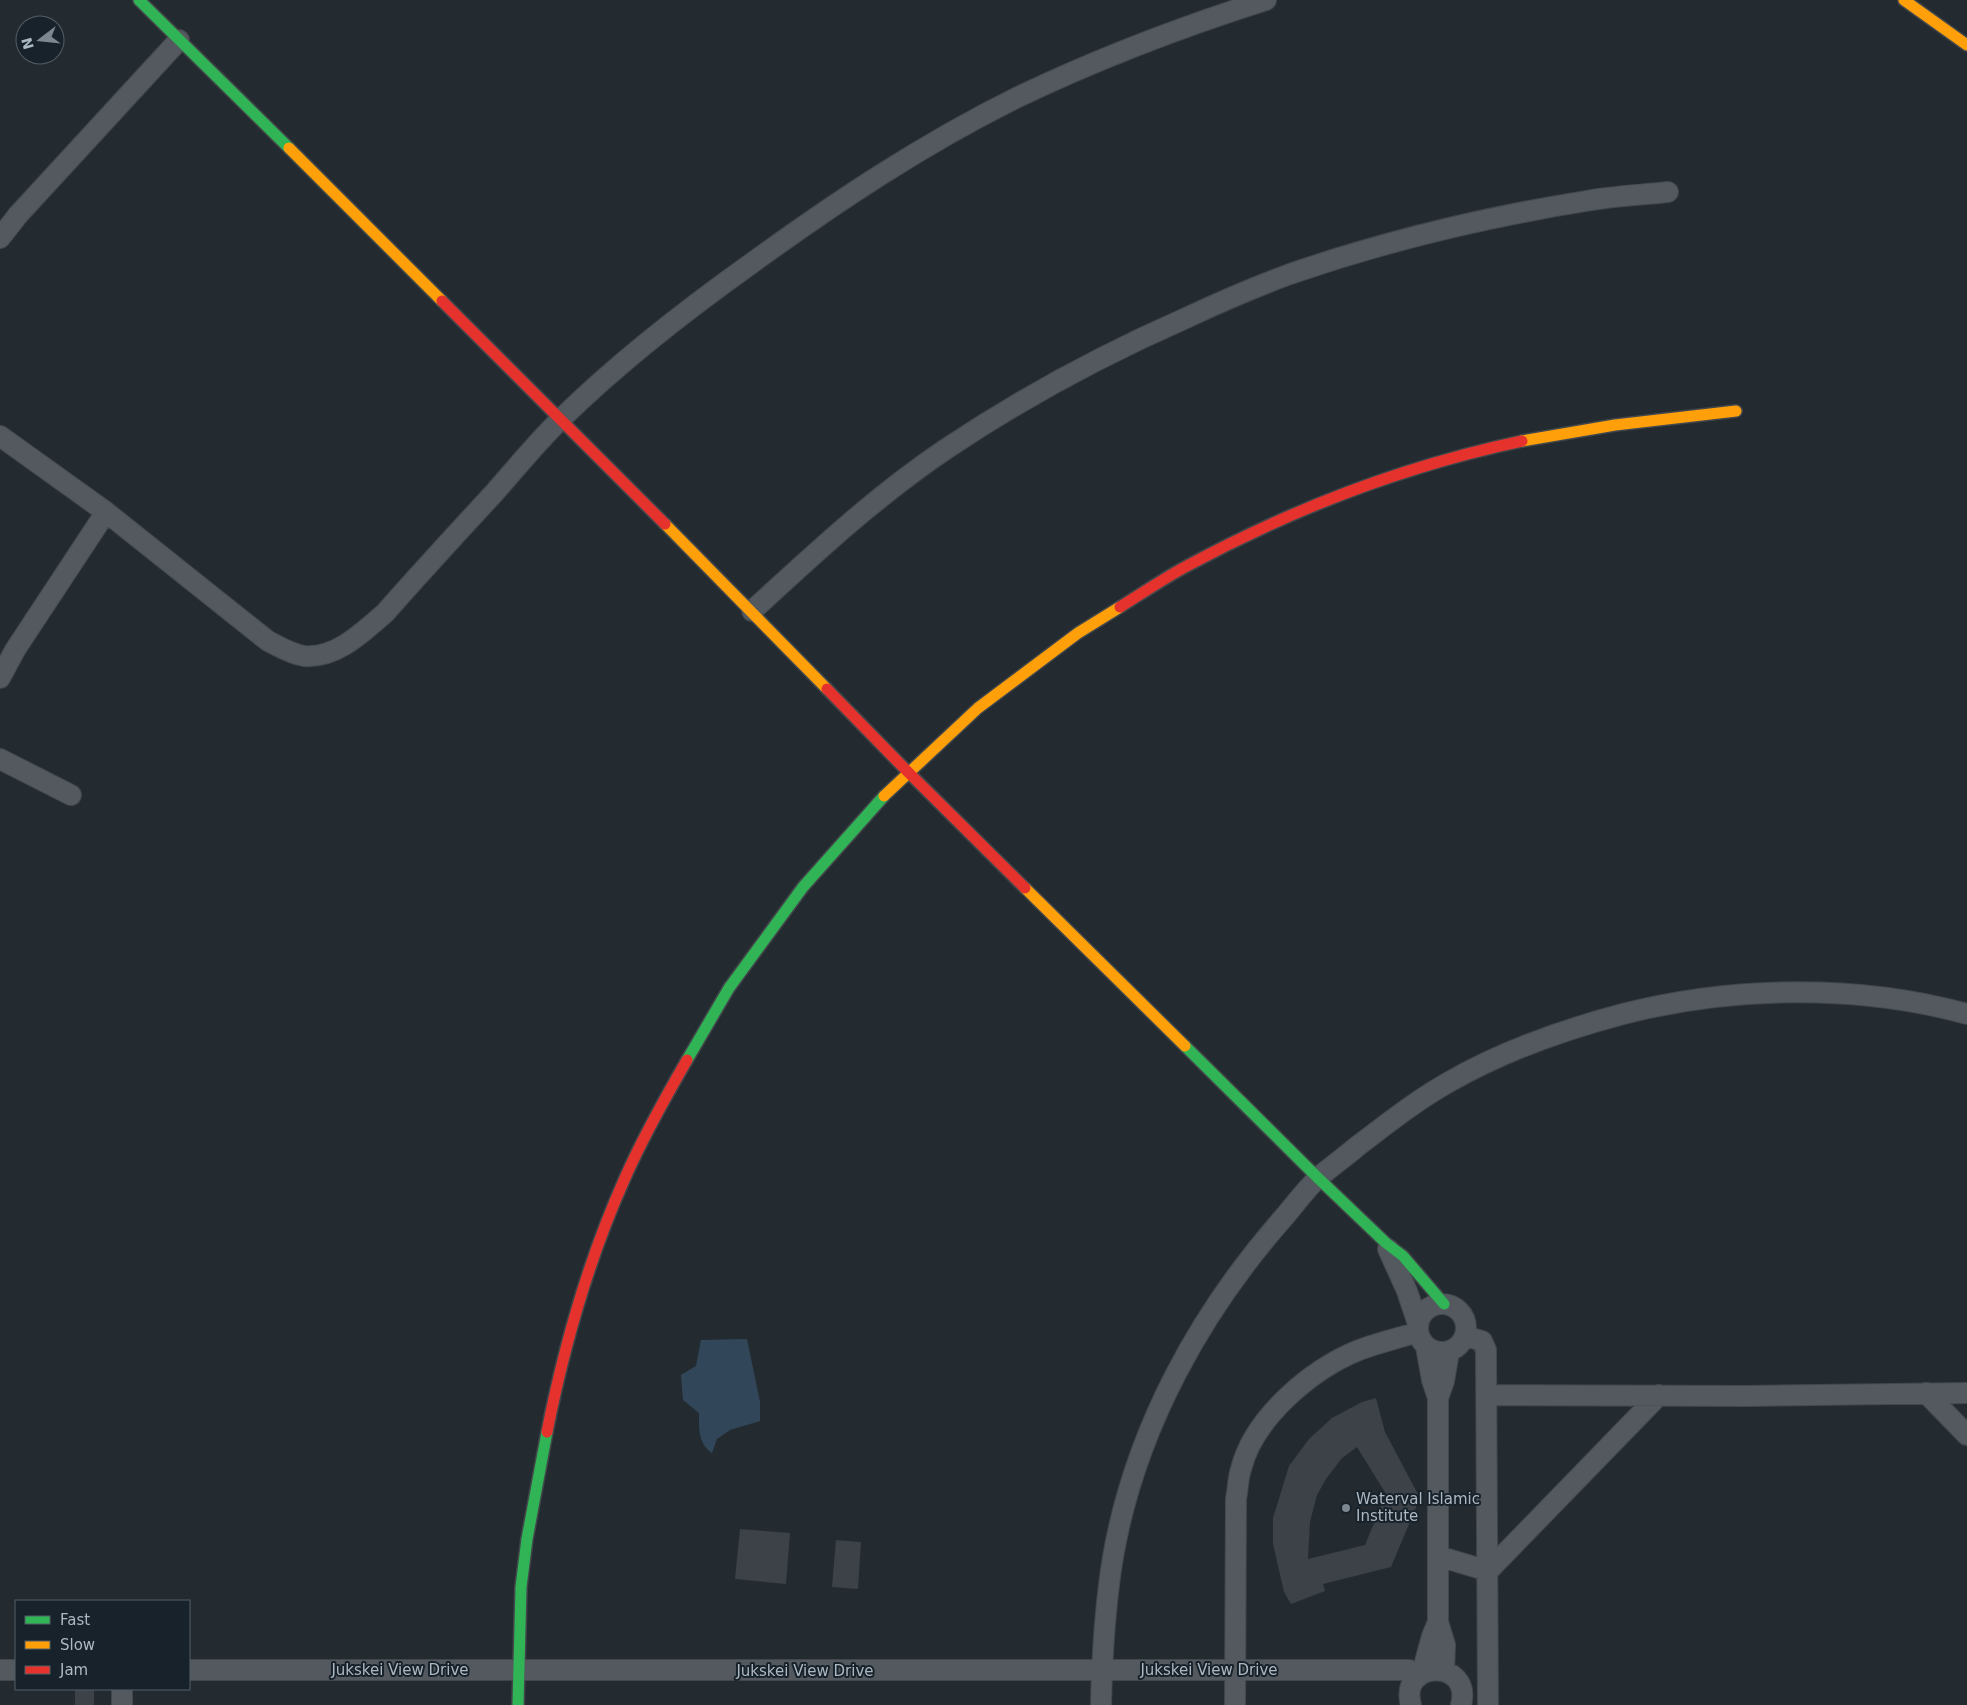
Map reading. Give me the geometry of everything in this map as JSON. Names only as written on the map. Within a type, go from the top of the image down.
[{"type":"main road","points":[[139,0],[561,419],[908,771],[1318,1178],[1386,1243],[1404,1256],[1444,1304]]},
{"type":"main road","points":[[1904,0],[1967,45]]},
{"type":"main road","points":[[518,1705],[521,1588],[534,1497],[555,1389],[573,1320],[616,1200],[651,1124],[688,1052],[736,976],[788,902],[848,833],[908,771],[987,701],[1098,618],[1173,573],[1288,516],[1419,467],[1556,433],[1651,419],[1736,411]]},
{"type":"street","points":[[0,436],[106,512],[268,641],[288,651],[305,656],[328,653],[353,640],[385,613],[561,419],[646,344],[699,300],[847,196],[952,132],[1015,98],[1165,34],[1266,0]]},
{"type":"street","points":[[0,238],[18,215],[179,40]]},
{"type":"street","points":[[752,611],[836,534],[944,451],[1013,406],[1073,372],[1158,330],[1289,274],[1366,250],[1517,214],[1588,200],[1668,192]]},
{"type":"street","points":[[0,678],[15,650],[106,512]]},
{"type":"street","points":[[0,759],[71,795]]},
{"type":"street","points":[[1101,1705],[1105,1612],[1114,1555],[1125,1508],[1140,1458],[1162,1404],[1180,1364],[1236,1275],[1262,1241],[1318,1178],[1422,1098],[1475,1068],[1511,1051],[1559,1033],[1650,1007],[1688,999],[1745,994],[1808,993],[1858,995],[1903,1001],[1967,1014]]},
{"type":"street","points":[[1386,1243],[1407,1291],[1438,1398],[1438,1622],[1450,1676]]},
{"type":"street","points":[[1444,1304],[1459,1311],[1464,1318],[1465,1336],[1457,1348],[1449,1352],[1433,1351],[1420,1334],[1421,1315],[1435,1305],[1444,1304]]},
{"type":"street","points":[[1235,1705],[1236,1499],[1241,1468],[1251,1445],[1264,1423],[1309,1376],[1359,1350],[1420,1334]]},
{"type":"street","points":[[1465,1336],[1482,1341],[1486,1350],[1488,1705]]},
{"type":"street","points":[[1438,1398],[1444,1381],[1449,1352]]},
{"type":"street","points":[[1487,1394],[1748,1396],[1967,1392]]},
{"type":"street","points":[[1926,1393],[1967,1435]]},
{"type":"street","points":[[1488,1571],[1659,1396]]},
{"type":"street","points":[[1438,1556],[1488,1571]]},
{"type":"street","points":[[1411,1705],[1410,1691],[1420,1675],[1438,1622]]},
{"type":"street","points":[[0,1670],[15,1670]]},
{"type":"street","name":"Jukskei View Drive","points":[[190,1670],[1409,1670],[1420,1675]]},
{"type":"street","points":[[1420,1675],[1437,1670],[1450,1676],[1462,1688],[1463,1698],[1461,1705]]},
{"type":"street","points":[[1450,1676],[1488,1676]]},
{"type":"street","points":[[122,1690],[122,1705]]},
{"type":"water","points":[[747,1339],[760,1402],[760,1421],[730,1430],[717,1439],[712,1453],[707,1449],[702,1440],[699,1430],[699,1413],[683,1400],[681,1375],[696,1366],[701,1340]]},
{"type":"building","name":"Waterval Islamic Institute","points":[[1376,1398],[1385,1432],[1420,1498],[1391,1567],[1323,1584],[1325,1591],[1291,1604],[1284,1592],[1273,1544],[1273,1518],[1289,1466],[1309,1439],[1332,1418],[1362,1402]],"holes":[[[1357,1447],[1386,1494],[1365,1545],[1308,1559],[1310,1522],[1317,1495],[1326,1479],[1342,1458]]]},
{"type":"building","points":[[740,1529],[790,1533],[786,1584],[735,1579]]},
{"type":"building","points":[[836,1540],[861,1542],[858,1589],[832,1587]]},
{"type":"building","points":[[75,1690],[94,1690],[94,1705],[75,1705]]},
{"type":"traffic: fast","points":[[139,0],[289,148]]},
{"type":"traffic: fast","points":[[687,1060],[729,988],[803,887],[884,796]]},
{"type":"traffic: fast","points":[[1185,1046],[1318,1178],[1386,1243],[1403,1256],[1444,1304]]},
{"type":"traffic: fast","points":[[518,1705],[521,1587],[527,1539],[547,1432]]},
{"type":"traffic: slow","points":[[1904,0],[1967,45]]},
{"type":"traffic: slow","points":[[289,148],[442,301]]},
{"type":"traffic: slow","points":[[1522,441],[1615,425],[1736,411]]},
{"type":"traffic: slow","points":[[665,524],[827,689]]},
{"type":"traffic: slow","points":[[884,796],[978,708],[1078,633],[1120,607]]},
{"type":"traffic: slow","points":[[1025,888],[1185,1046]]},
{"type":"traffic: jam","points":[[442,301],[665,524]]},
{"type":"traffic: jam","points":[[1120,607],[1185,567],[1225,546],[1307,509],[1349,492],[1434,463],[1522,441]]},
{"type":"traffic: jam","points":[[827,689],[1025,888]]},
{"type":"traffic: jam","points":[[547,1432],[561,1367],[600,1239],[639,1148],[687,1060]]},
{"type":"place","name":"Waterval Islamic Institute","points":[[1346,1508]]}]
